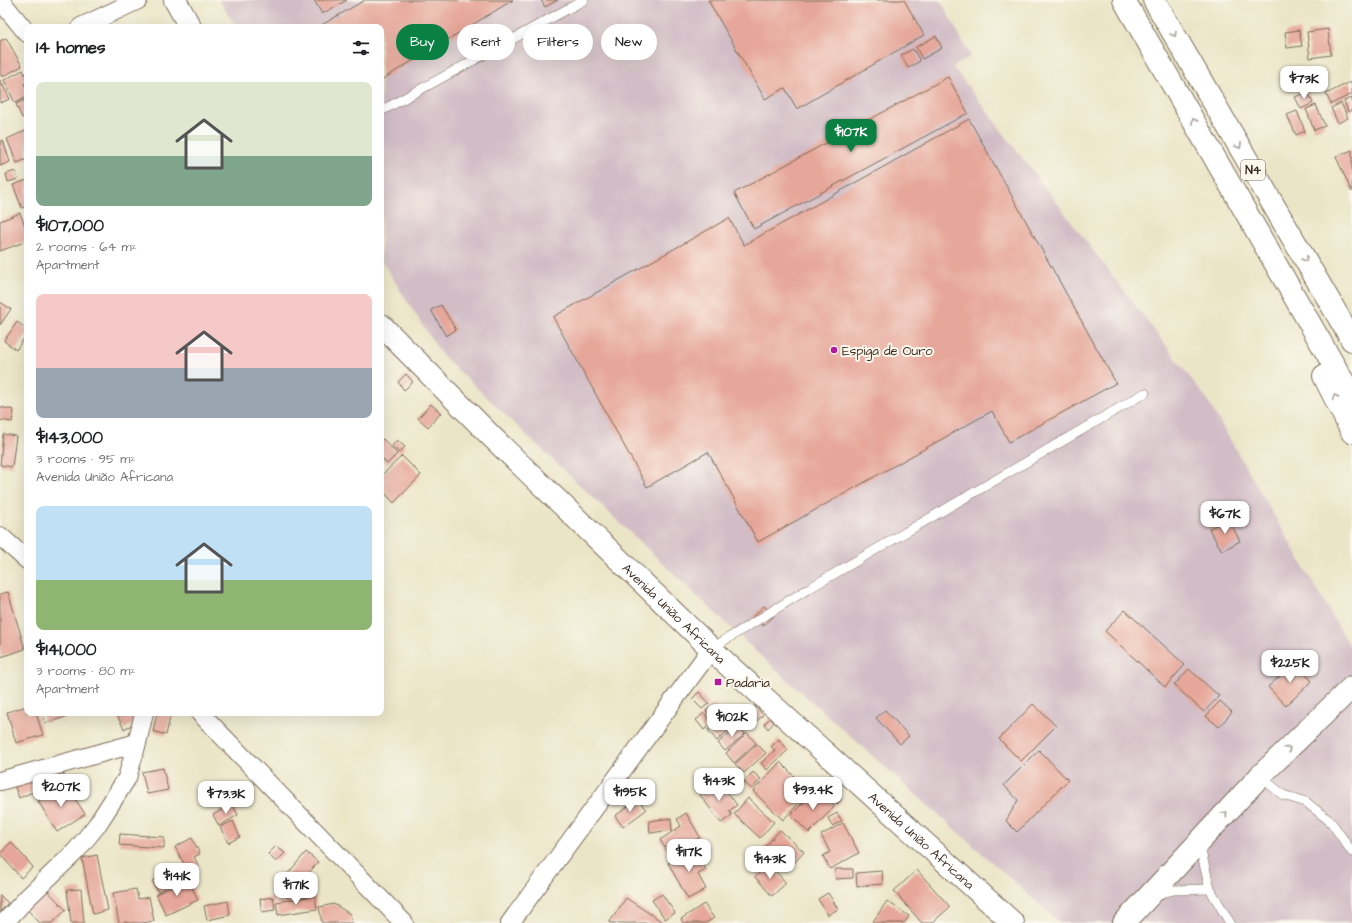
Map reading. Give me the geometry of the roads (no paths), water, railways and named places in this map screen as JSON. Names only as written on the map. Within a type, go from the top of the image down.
[{"type":"main road","points":[[175,0],[188,24]]},
{"type":"main road","name":"N4","points":[[1124,0],[1352,397]]},
{"type":"main road","name":"N4","points":[[1154,0],[1352,340]]},
{"type":"main road","points":[[1227,179],[1352,432]]},
{"type":"main road","name":"Avenida União Africana","points":[[384,332],[745,680],[1013,923]]},
{"type":"main road","points":[[1124,923],[1260,776],[1352,687]]},
{"type":"street","points":[[0,0],[24,29]]},
{"type":"street","points":[[87,24],[138,0]]},
{"type":"street","points":[[0,536],[24,557]]},
{"type":"street","points":[[514,921],[712,648]]},
{"type":"street","points":[[4,923],[26,899],[76,851],[97,825],[127,778],[138,743],[143,716]]},
{"type":"street","points":[[203,716],[404,923]]},
{"type":"street","points":[[0,781],[138,743]]},
{"type":"lane","points":[[384,109],[584,0]]},
{"type":"lane","points":[[712,648],[808,589],[1145,393]]},
{"type":"lane","points":[[1260,776],[1283,795],[1306,802],[1331,822],[1352,852]]},
{"type":"lane","points":[[1199,843],[1210,889],[1230,923]]},
{"type":"lane","points":[[1150,896],[1174,890],[1210,889]]},
{"type":"place","name":"Espiga de Ouro","points":[[834,350]]},
{"type":"place","name":"Padaria","points":[[718,682]]}]
